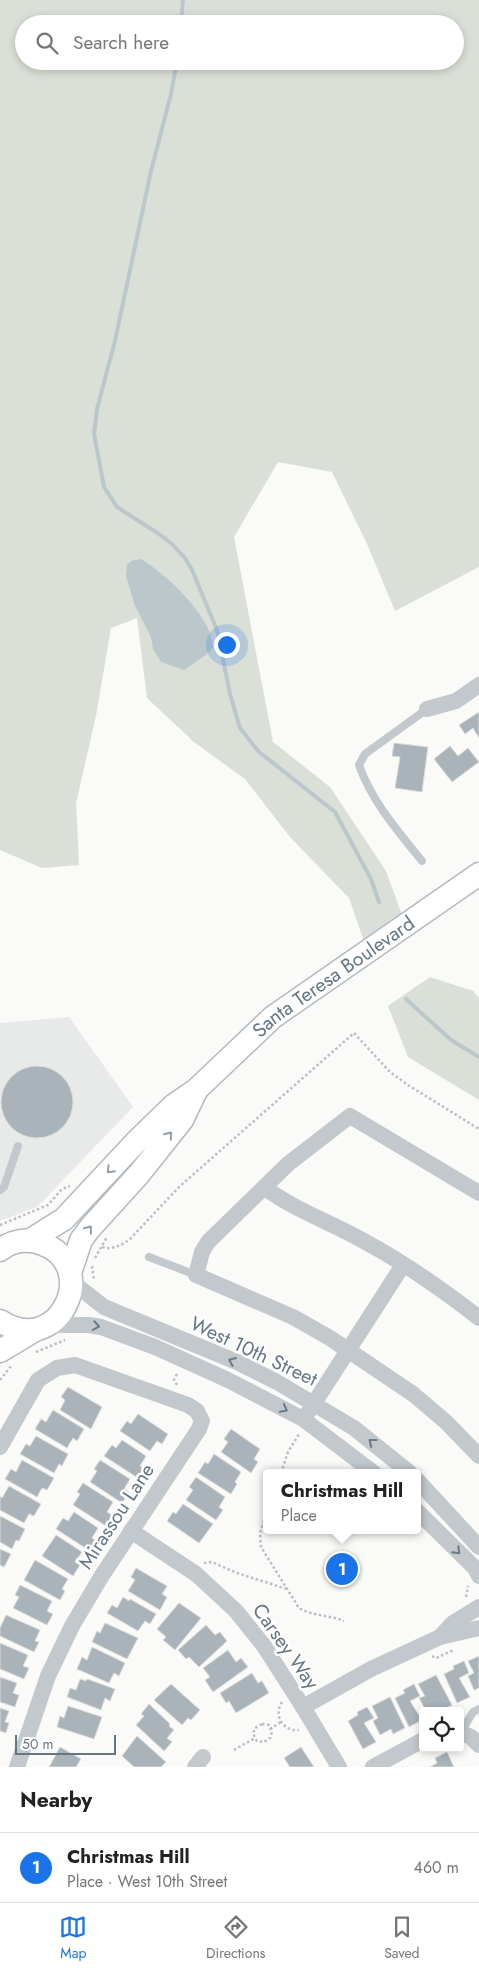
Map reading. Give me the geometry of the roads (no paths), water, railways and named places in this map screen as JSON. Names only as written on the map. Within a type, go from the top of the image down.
[{"type":"main road","name":"Santa Teresa Boulevard","points":[[0,1250],[13,1243],[29,1241],[64,1218],[174,1105],[196,1090],[273,1017],[479,874]]},
{"type":"main road","name":"Santa Teresa Boulevard","points":[[42,1327],[62,1314],[66,1306],[71,1289],[71,1277],[81,1240],[139,1174],[182,1120],[196,1090]]},
{"type":"main road","points":[[29,1241],[44,1244],[57,1253],[71,1277]]},
{"type":"main road","points":[[0,1321],[18,1329],[42,1327]]},
{"type":"main road","points":[[8,1356],[42,1327]]},
{"type":"street","points":[[427,709],[456,701],[479,686]]},
{"type":"street","points":[[479,1193],[350,1116],[288,1164],[208,1242],[202,1252],[196,1275],[293,1317],[349,1350],[413,1394],[446,1422],[479,1456]]},
{"type":"street","points":[[265,1188],[284,1201],[363,1240],[439,1288],[479,1318]]},
{"type":"street","points":[[301,1426],[403,1265]]},
{"type":"street","name":"West 10th Street","points":[[71,1277],[104,1307],[236,1362],[315,1403],[354,1428],[405,1469]]},
{"type":"street","name":"West 10th Street","points":[[42,1327],[90,1325],[116,1331],[228,1380],[301,1426],[327,1436],[369,1469]]},
{"type":"street","name":"Mirassou Lane","points":[[0,1447],[38,1380],[57,1368],[75,1365],[188,1405],[197,1411],[202,1421],[199,1430],[131,1531],[72,1626],[48,1676],[17,1767]]},
{"type":"street","points":[[421,1484],[479,1547]]},
{"type":"street","points":[[421,1515],[475,1568],[473,1579]]},
{"type":"street","name":"Carsey Way","points":[[131,1531],[196,1574],[236,1611],[264,1646],[304,1707],[339,1767]]},
{"type":"street","points":[[440,1637],[453,1624],[479,1607]]},
{"type":"street","points":[[304,1707],[371,1669],[440,1637],[479,1628]]},
{"type":"street","points":[[464,1734],[471,1737],[479,1745]]},
{"type":"street","points":[[373,1767],[419,1742]]},
{"type":"lane","points":[[422,861],[389,820],[365,781],[359,766],[365,754],[427,709]]},
{"type":"lane","points":[[0,1190],[4,1188],[18,1146]]},
{"type":"lane","points":[[149,1257],[196,1275]]},
{"type":"lane","points":[[464,1726],[473,1712],[479,1709]]},
{"type":"waterway","points":[[182,15],[183,0]]},
{"type":"waterway","points":[[175,70],[151,171],[115,341],[97,409],[94,434],[104,487],[117,507],[171,543],[185,558],[192,570],[217,630],[230,694],[240,728],[259,752],[335,812],[371,879],[379,902]]},
{"type":"waterway","points":[[406,999],[451,1040],[479,1057]]},
{"type":"place","name":"Christmas Hill","points":[[342,1569]]}]
